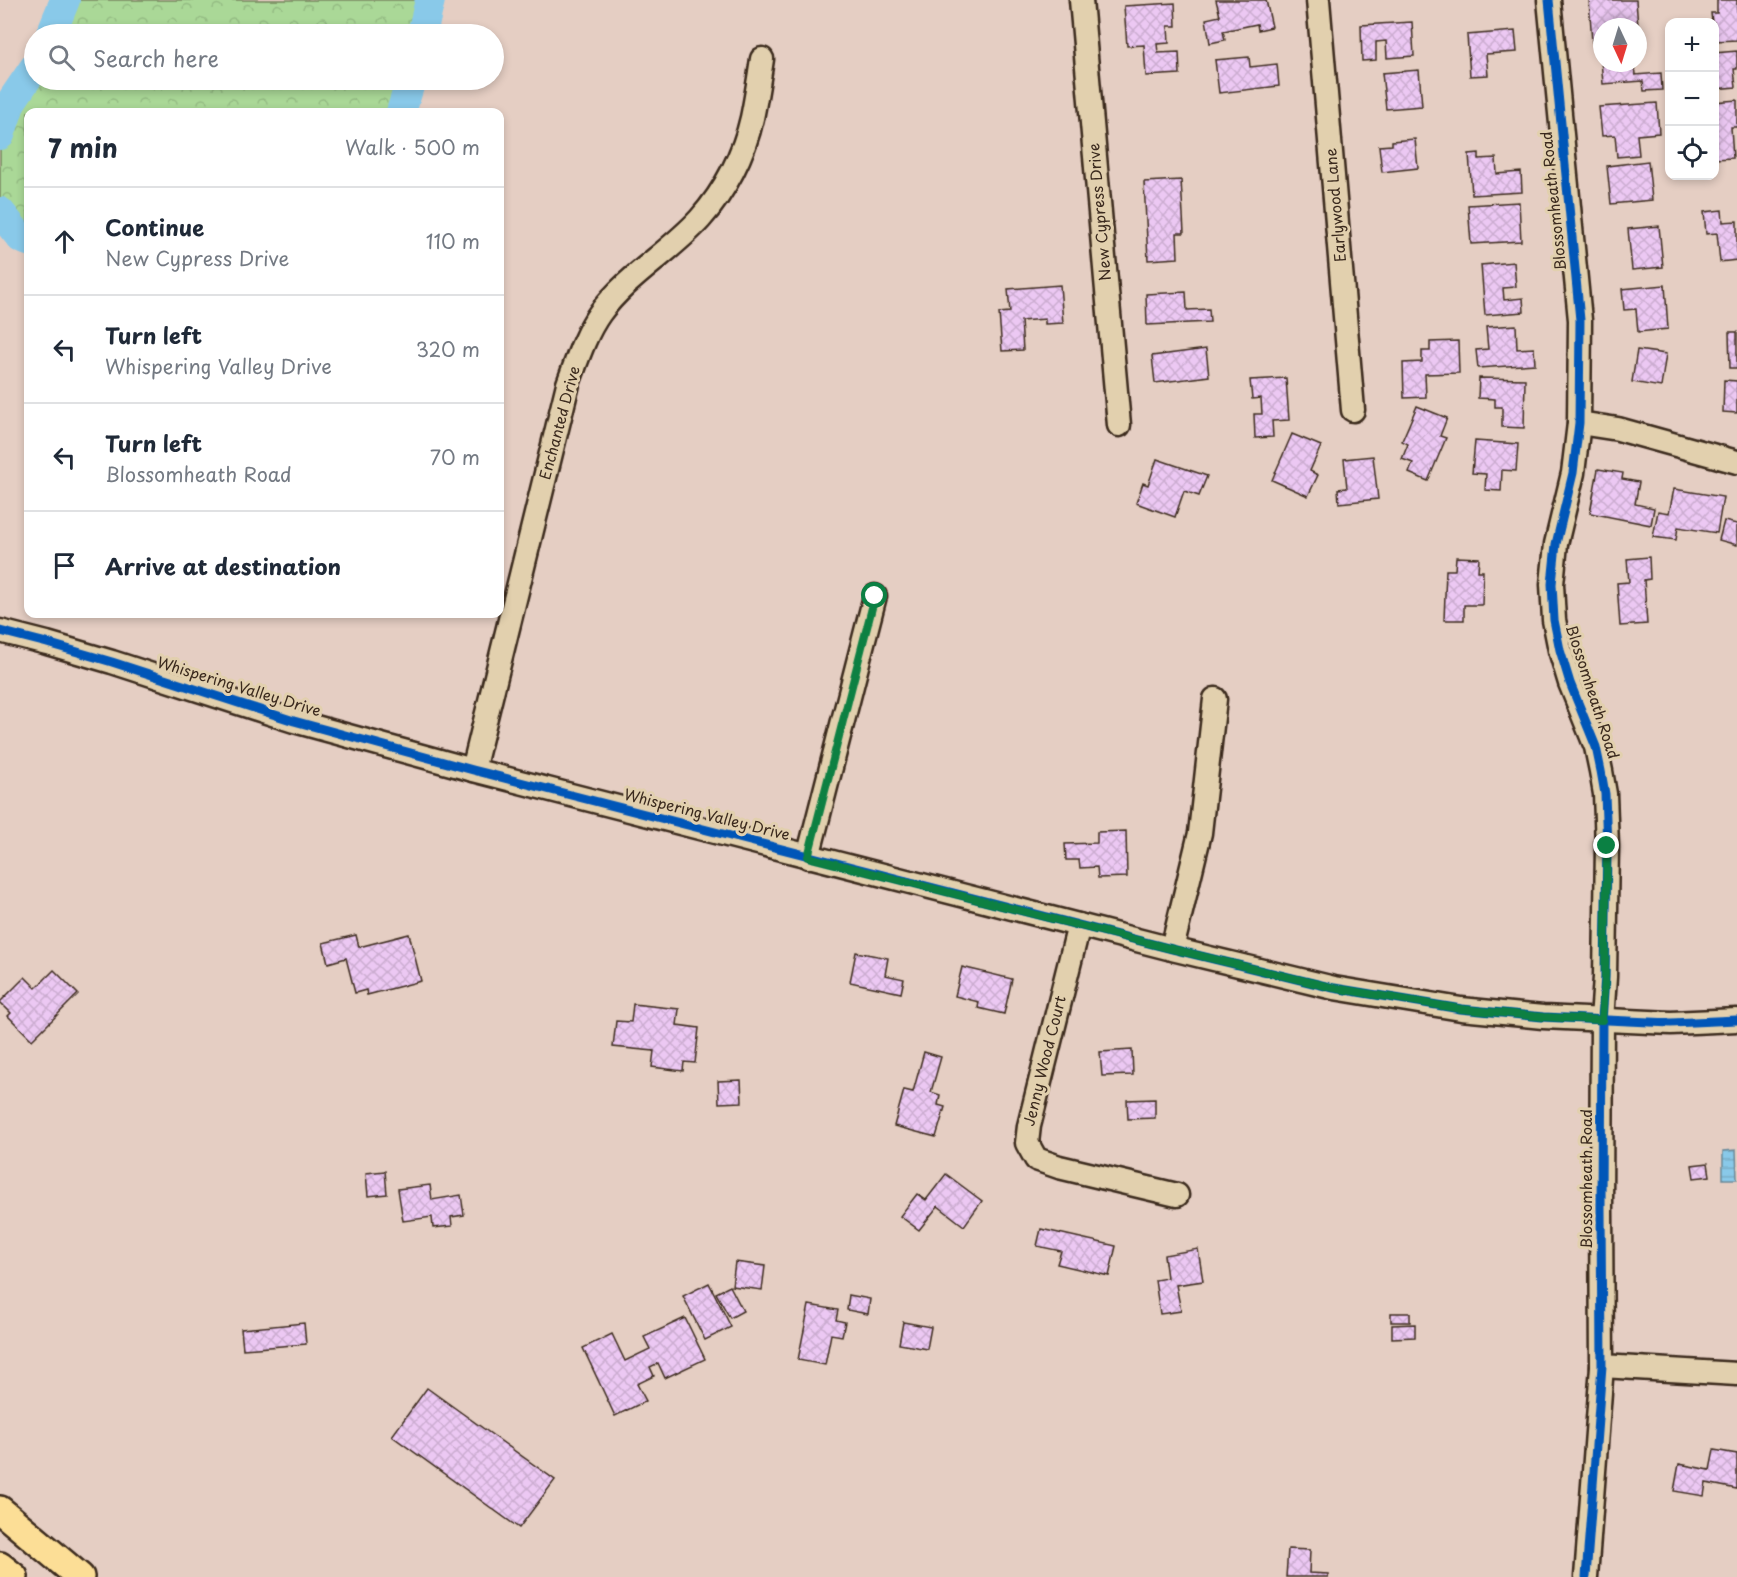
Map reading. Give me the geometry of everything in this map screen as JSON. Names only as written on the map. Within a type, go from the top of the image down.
[{"type":"main road","points":[[0,1510],[80,1577]]},
{"type":"main road","points":[[0,1566],[14,1577]]},
{"type":"street","name":"New Cypress Drive","points":[[1081,0],[1119,424]]},
{"type":"street","name":"Earlywood Lane","points":[[1318,0],[1353,410]]},
{"type":"street","name":"Blossomheath Road","points":[[1549,0],[1580,320],[1579,423],[1573,473],[1553,565],[1553,611],[1560,650],[1570,683],[1596,747],[1605,794],[1607,846],[1602,1020],[1602,1366],[1595,1484],[1586,1577]]},
{"type":"street","name":"Enchanted Drive","points":[[473,770],[568,384],[585,339],[599,314],[616,294],[699,219],[718,194],[741,153],[752,119],[762,59]]},
{"type":"street","points":[[1579,423],[1618,429],[1737,462]]},
{"type":"street","points":[[808,857],[875,596]]},
{"type":"street","name":"Whispering Valley Drive","points":[[0,631],[112,662],[294,721],[473,770],[808,857],[1334,988],[1487,1012],[1671,1023],[1737,1020]]},
{"type":"street","points":[[1172,949],[1200,833],[1215,699]]},
{"type":"street","name":"Jenny Wood Court","points":[[1079,925],[1042,1071],[1027,1143],[1036,1159],[1059,1167],[1177,1195]]},
{"type":"street","points":[[1602,1366],[1737,1374]]},
{"type":"green space","points":[[65,0],[430,0],[424,24],[55,24]]},
{"type":"green space","points":[[24,83],[24,90],[408,90],[402,108],[24,108],[24,239],[0,212],[0,135],[11,102]]},
{"type":"water","points":[[1736,1150],[1737,1179],[1723,1179],[1723,1151]]},
{"type":"building","points":[[1216,0],[1266,0],[1272,27],[1258,30],[1257,24],[1223,31],[1225,40],[1210,43],[1206,19],[1220,16]]},
{"type":"building","points":[[1589,0],[1636,0],[1637,18],[1593,18],[1592,42]]},
{"type":"building","points":[[1717,0],[1737,0],[1737,40],[1719,41],[1719,18],[1712,18],[1711,13],[1717,13]]},
{"type":"building","points":[[1175,3],[1176,26],[1168,26],[1169,43],[1157,44],[1158,53],[1179,52],[1180,74],[1146,76],[1144,45],[1127,46],[1124,6]]},
{"type":"building","points":[[1412,22],[1414,56],[1387,58],[1386,41],[1376,42],[1376,60],[1362,61],[1361,25]]},
{"type":"building","points":[[1515,31],[1517,52],[1486,54],[1488,75],[1470,76],[1467,35]]},
{"type":"building","points":[[1737,51],[1737,69],[1734,69],[1736,87],[1719,89],[1719,53]]},
{"type":"building","points":[[1249,57],[1250,67],[1277,64],[1279,86],[1219,93],[1215,60]]},
{"type":"building","points":[[1419,70],[1422,106],[1386,109],[1382,73]]},
{"type":"building","points":[[1602,72],[1635,72],[1635,75],[1661,73],[1662,90],[1644,91],[1643,81],[1603,84]]},
{"type":"building","points":[[1737,100],[1737,127],[1731,127],[1733,158],[1719,159],[1719,102]]},
{"type":"building","points":[[1657,103],[1659,133],[1637,135],[1639,155],[1617,157],[1615,135],[1602,136],[1599,107]]},
{"type":"building","points":[[1415,139],[1418,168],[1382,172],[1379,146],[1392,145],[1392,141]]},
{"type":"building","points":[[1479,153],[1479,159],[1496,158],[1497,174],[1521,172],[1522,192],[1472,195],[1469,154]]},
{"type":"building","points":[[1648,161],[1652,200],[1611,204],[1607,166]]},
{"type":"building","points":[[1181,180],[1184,233],[1177,233],[1178,258],[1148,260],[1144,182]]},
{"type":"building","points":[[1519,202],[1521,241],[1471,244],[1468,205]]},
{"type":"building","points":[[1722,210],[1723,222],[1737,221],[1737,260],[1720,262],[1717,233],[1706,234],[1704,212]]},
{"type":"building","points":[[1659,226],[1663,267],[1632,270],[1628,229]]},
{"type":"building","points":[[1514,262],[1516,287],[1503,288],[1504,300],[1523,298],[1524,312],[1485,315],[1481,265]]},
{"type":"building","points":[[1060,285],[1063,323],[1045,324],[1045,319],[1021,321],[1023,350],[1002,351],[999,313],[1010,312],[1008,289]]},
{"type":"building","points":[[1665,285],[1668,329],[1638,332],[1636,309],[1624,310],[1622,289]]},
{"type":"building","points":[[1186,292],[1187,310],[1209,309],[1210,322],[1147,325],[1146,294]]},
{"type":"building","points":[[1516,325],[1517,349],[1534,348],[1535,364],[1478,368],[1476,350],[1488,349],[1486,327]]},
{"type":"building","points":[[1729,332],[1737,332],[1737,368],[1730,368]]},
{"type":"building","points":[[1458,341],[1459,373],[1425,374],[1426,397],[1404,398],[1403,363],[1422,362],[1422,351],[1430,351],[1430,342]]},
{"type":"building","points":[[1206,349],[1209,376],[1155,383],[1152,356]]},
{"type":"building","points":[[1637,350],[1666,354],[1661,387],[1632,382]]},
{"type":"building","points":[[1286,378],[1289,420],[1272,421],[1273,437],[1255,438],[1254,414],[1262,414],[1261,398],[1252,399],[1250,380]]},
{"type":"building","points":[[1479,378],[1525,379],[1524,428],[1502,427],[1502,407],[1495,407],[1495,399],[1478,398]]},
{"type":"building","points":[[1724,380],[1737,381],[1737,413],[1723,412]]},
{"type":"building","points":[[1417,406],[1447,418],[1440,436],[1446,438],[1428,481],[1409,473],[1413,463],[1402,459],[1408,444],[1402,441]]},
{"type":"building","points":[[1292,434],[1321,446],[1310,471],[1318,475],[1308,496],[1272,480]]},
{"type":"building","points":[[1475,441],[1518,444],[1516,471],[1502,470],[1501,491],[1485,490],[1486,474],[1472,473]]},
{"type":"building","points":[[1373,456],[1378,499],[1339,503],[1338,489],[1347,488],[1344,459]]},
{"type":"building","points":[[1157,459],[1207,476],[1199,496],[1184,491],[1175,517],[1136,503],[1143,483],[1148,485]]},
{"type":"building","points":[[1598,469],[1623,473],[1622,479],[1639,482],[1635,504],[1654,508],[1651,525],[1590,513]]},
{"type":"building","points":[[1674,489],[1723,497],[1717,533],[1678,527],[1676,540],[1653,537],[1658,511],[1669,513]]},
{"type":"building","points":[[1724,521],[1737,524],[1737,545],[1719,540]]},
{"type":"building","points":[[1456,557],[1479,558],[1478,571],[1483,571],[1482,605],[1464,605],[1464,620],[1444,620],[1446,570],[1455,570]]},
{"type":"building","points":[[1649,557],[1650,579],[1644,580],[1647,624],[1620,626],[1617,583],[1629,582],[1627,559]]},
{"type":"building","points":[[1126,831],[1127,877],[1098,878],[1097,867],[1080,868],[1079,860],[1066,860],[1065,844],[1097,843],[1097,832]]},
{"type":"building","points":[[409,934],[421,981],[367,995],[366,990],[355,993],[346,958],[328,963],[323,943],[356,935],[359,947]]},
{"type":"building","points":[[856,952],[888,958],[885,975],[904,979],[901,993],[850,982]]},
{"type":"building","points":[[962,967],[1012,979],[1004,1014],[978,1008],[979,1002],[955,996]]},
{"type":"building","points":[[54,970],[78,994],[32,1040],[8,1016],[11,1013],[0,1002],[25,977],[36,988]]},
{"type":"building","points":[[633,1004],[679,1009],[677,1025],[699,1028],[695,1063],[684,1062],[683,1071],[652,1067],[654,1051],[613,1047],[616,1021],[631,1022]]},
{"type":"building","points":[[1132,1050],[1133,1075],[1102,1076],[1100,1052]]},
{"type":"building","points":[[924,1052],[941,1057],[931,1092],[940,1095],[938,1105],[945,1107],[936,1137],[894,1126],[904,1090],[913,1092]]},
{"type":"building","points":[[741,1080],[742,1102],[719,1103],[718,1081]]},
{"type":"building","points":[[1155,1099],[1155,1118],[1128,1119],[1127,1100]]},
{"type":"building","points":[[1708,1163],[1710,1176],[1694,1178],[1692,1165]]},
{"type":"building","points":[[385,1171],[387,1194],[368,1196],[366,1173]]},
{"type":"building","points":[[946,1174],[982,1201],[964,1226],[938,1206],[919,1230],[900,1216],[917,1194],[926,1200]]},
{"type":"building","points":[[430,1185],[432,1200],[461,1195],[464,1215],[451,1217],[452,1226],[433,1228],[432,1217],[403,1221],[398,1189]]},
{"type":"building","points":[[1041,1229],[1116,1246],[1109,1276],[1057,1264],[1061,1251],[1037,1246]]},
{"type":"building","points":[[1198,1249],[1203,1281],[1176,1285],[1181,1311],[1160,1314],[1155,1280],[1167,1278],[1164,1255]]},
{"type":"building","points":[[735,1262],[765,1266],[762,1290],[732,1286]]},
{"type":"building","points":[[709,1283],[731,1327],[705,1340],[683,1296]]},
{"type":"building","points":[[730,1286],[743,1311],[730,1318],[716,1293]]},
{"type":"building","points":[[849,1295],[870,1299],[868,1314],[847,1310]]},
{"type":"building","points":[[809,1305],[838,1310],[836,1320],[845,1322],[842,1336],[831,1334],[825,1365],[798,1360]]},
{"type":"building","points":[[1391,1313],[1410,1313],[1410,1322],[1391,1322]]},
{"type":"building","points":[[685,1318],[705,1359],[665,1378],[658,1363],[650,1367],[654,1376],[637,1384],[646,1401],[615,1416],[583,1348],[612,1334],[625,1361],[650,1349],[644,1337]]},
{"type":"building","points":[[903,1322],[931,1327],[927,1349],[899,1344]]},
{"type":"building","points":[[304,1323],[306,1344],[243,1349],[241,1329]]},
{"type":"building","points":[[1415,1324],[1415,1337],[1392,1338],[1392,1325]]},
{"type":"building","points":[[427,1388],[555,1480],[519,1528],[392,1436]]},
{"type":"building","points":[[1714,1450],[1737,1454],[1737,1489],[1706,1483],[1704,1496],[1674,1491],[1679,1464],[1710,1470]]},
{"type":"building","points":[[1288,1549],[1310,1550],[1309,1573],[1328,1574],[1328,1577],[1286,1577]]},
{"type":"waterway","points":[[55,24],[65,0]]},
{"type":"waterway","points":[[424,24],[430,0]]},
{"type":"waterway","points":[[0,135],[11,102],[24,83]]},
{"type":"waterway","points":[[402,108],[408,90]]},
{"type":"waterway","points":[[0,212],[24,239]]},
{"type":"cycle path","points":[[1549,0],[1580,320],[1579,423],[1573,473],[1556,544],[1552,584],[1554,620],[1570,683],[1596,747],[1605,794],[1607,846],[1602,1020],[1602,1366],[1586,1577]]},
{"type":"cycle path","points":[[0,631],[112,662],[294,721],[473,770],[1172,949],[1334,988],[1461,1009],[1543,1017],[1671,1023],[1737,1020]]},
{"type":"route","points":[[875,596],[808,857],[1334,988],[1461,1009],[1602,1020],[1607,846]]}]
